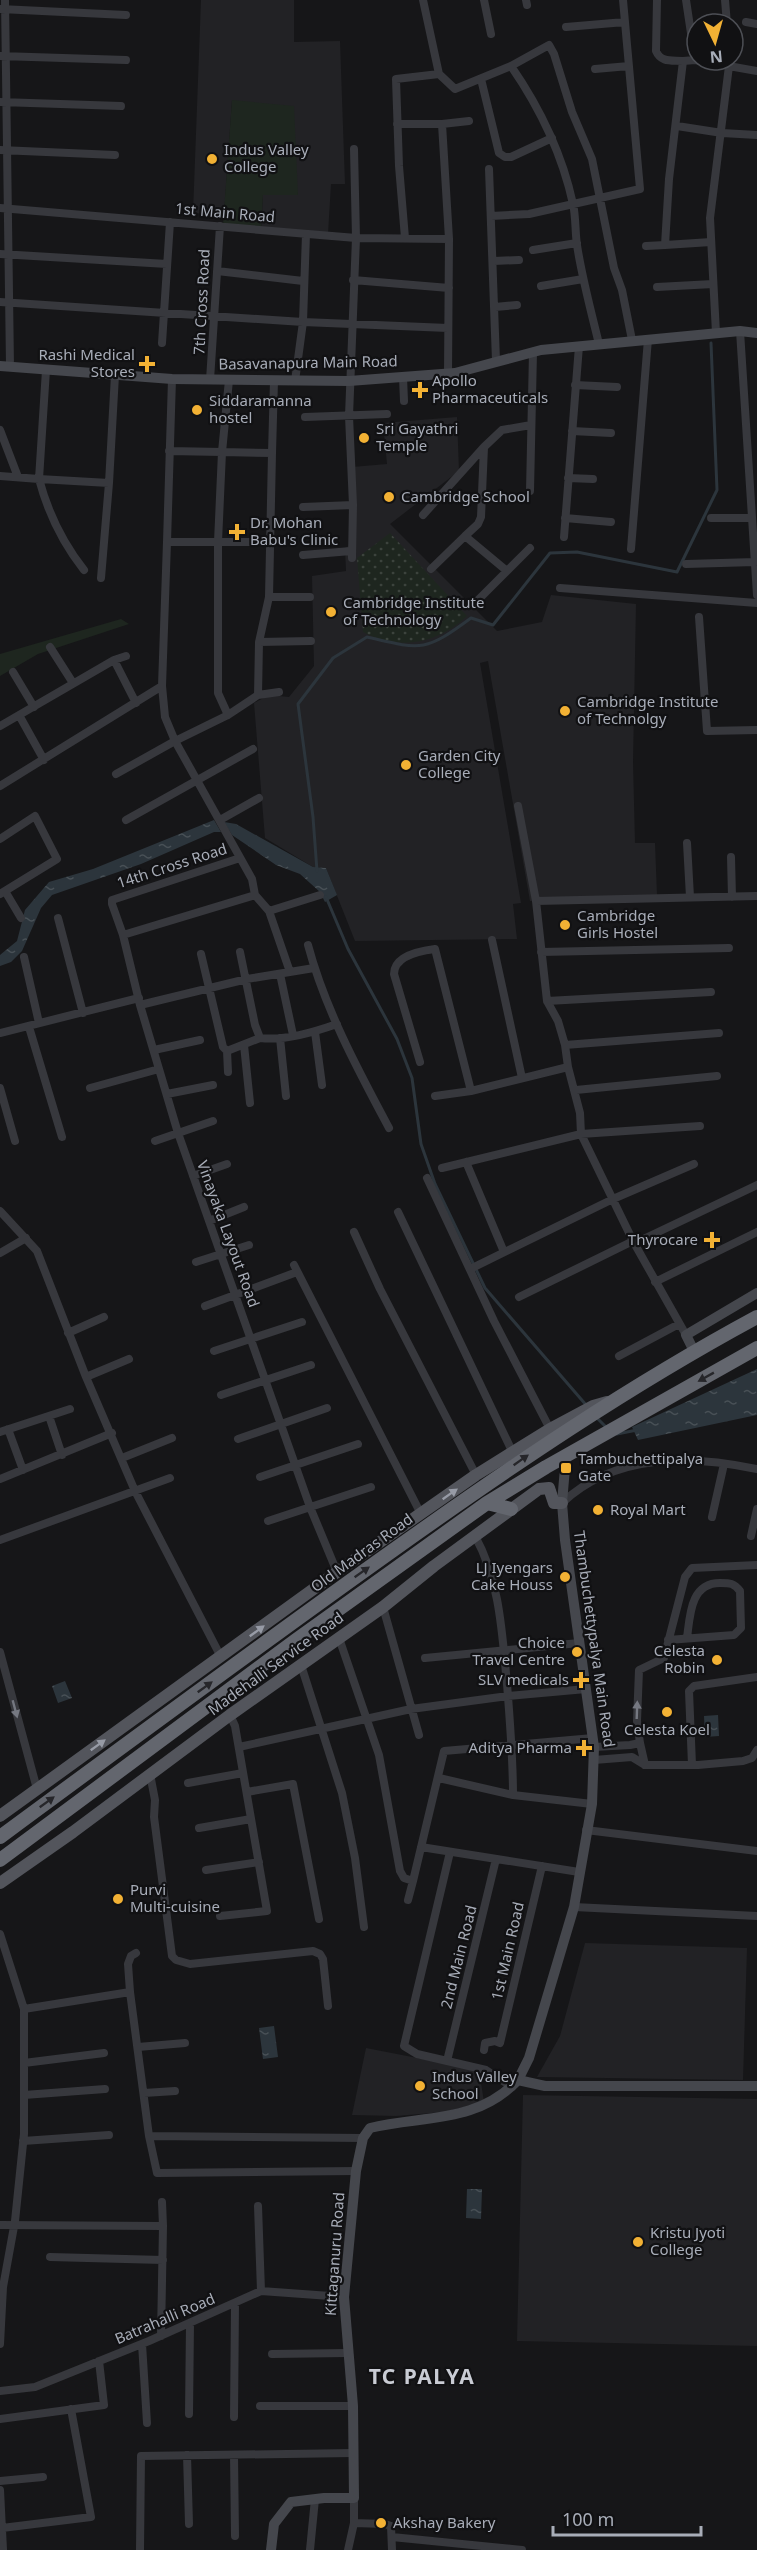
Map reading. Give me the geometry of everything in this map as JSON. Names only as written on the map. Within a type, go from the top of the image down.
[{"type":"highway","name":"Old Madras Road","points":[[0,1837],[352,1580],[537,1449],[694,1351],[757,1317]]},
{"type":"highway","points":[[0,1860],[296,1640],[487,1503],[757,1348]]},
{"type":"highway","points":[[487,1503],[511,1509]]},
{"type":"main road","points":[[1,1813],[476,1475],[550,1429],[593,1406],[615,1400]]},
{"type":"main road","name":"Madehalli Service Road","points":[[0,1882],[73,1832],[230,1715],[382,1607],[511,1509],[544,1487],[549,1488],[554,1503],[562,1503]]},
{"type":"street","points":[[423,0],[435,75]]},
{"type":"street","points":[[484,0],[491,34]]},
{"type":"street","points":[[491,216],[526,214],[640,189],[623,0]]},
{"type":"street","points":[[657,0],[656,51],[658,57],[662,60],[683,61],[669,179],[665,245]]},
{"type":"street","points":[[5,366],[9,254],[4,208],[4,6],[126,15]]},
{"type":"street","points":[[566,27],[625,22]]},
{"type":"street","points":[[746,22],[757,24]]},
{"type":"street","points":[[405,238],[396,79],[435,75],[455,89],[511,66],[549,45],[554,54],[572,112],[592,159],[614,268],[622,290],[632,340]]},
{"type":"street","points":[[3,56],[126,60]]},
{"type":"street","points":[[511,66],[535,102],[552,138],[573,205],[583,279],[599,344]]},
{"type":"street","points":[[594,69],[629,66]]},
{"type":"street","points":[[716,333],[710,218],[728,72]]},
{"type":"street","points":[[481,79],[500,153],[511,158],[552,138]]},
{"type":"street","points":[[3,102],[121,106]]},
{"type":"street","points":[[397,124],[442,124],[469,120]]},
{"type":"street","points":[[442,124],[448,239],[448,374]]},
{"type":"street","points":[[677,126],[722,133],[757,135]]},
{"type":"street","points":[[303,555],[351,555],[353,505],[349,381],[356,238],[354,149]]},
{"type":"street","points":[[4,150],[115,155]]},
{"type":"street","points":[[489,169],[496,361]]},
{"type":"street","name":"1st Main Road","points":[[4,208],[356,238],[448,239]]},
{"type":"street","points":[[162,343],[170,222]]},
{"type":"street","name":"7th Cross Road","points":[[210,380],[216,316],[220,226]]},
{"type":"street","points":[[295,380],[303,322],[306,234]]},
{"type":"street","points":[[646,246],[711,242]]},
{"type":"street","points":[[533,250],[577,243]]},
{"type":"street","points":[[0,254],[167,264]]},
{"type":"street","points":[[494,261],[519,260]]},
{"type":"street","points":[[217,271],[303,281]]},
{"type":"street","points":[[541,286],[583,279]]},
{"type":"street","points":[[353,280],[449,288]]},
{"type":"street","points":[[657,287],[713,284]]},
{"type":"street","points":[[0,302],[164,311],[303,322],[448,328]]},
{"type":"street","points":[[495,307],[517,305]]},
{"type":"street","points":[[740,331],[757,595]]},
{"type":"street","name":"Basavanapura Main Road","points":[[5,366],[210,380],[349,381],[448,374],[541,350],[579,345],[740,331],[757,333]]},
{"type":"street","points":[[631,549],[648,339]]},
{"type":"street","points":[[564,537],[579,345]]},
{"type":"street","points":[[530,491],[531,425],[541,350]]},
{"type":"street","points":[[46,370],[39,479],[46,507],[67,549],[84,570]]},
{"type":"street","points":[[101,578],[115,375]]},
{"type":"street","points":[[403,377],[404,401]]},
{"type":"street","points":[[172,378],[162,686],[165,717],[175,741],[252,879],[255,895],[269,911],[290,972]]},
{"type":"street","points":[[228,715],[219,693],[218,542],[222,452],[229,380]]},
{"type":"street","points":[[258,695],[258,642],[269,597],[274,381]]},
{"type":"street","points":[[575,385],[617,387]]},
{"type":"street","points":[[305,417],[387,414]]},
{"type":"street","points":[[423,515],[502,430],[531,425]]},
{"type":"street","points":[[0,430],[18,477]]},
{"type":"street","points":[[572,431],[610,433]]},
{"type":"street","points":[[431,569],[478,524],[481,517],[484,447]]},
{"type":"street","points":[[169,451],[272,453]]},
{"type":"street","points":[[0,476],[109,483]]},
{"type":"street","points":[[568,478],[593,479]]},
{"type":"street","points":[[303,507],[353,505]]},
{"type":"street","points":[[565,518],[611,522]]},
{"type":"street","points":[[711,518],[752,518]]},
{"type":"street","points":[[465,536],[507,571]]},
{"type":"street","points":[[167,542],[270,542]]},
{"type":"street","points":[[478,600],[530,548]]},
{"type":"street","points":[[686,564],[755,562]]},
{"type":"street","points":[[560,588],[757,603]]},
{"type":"street","points":[[269,597],[310,597]]},
{"type":"street","points":[[699,617],[707,731],[757,730]]},
{"type":"street","points":[[258,642],[312,641]]},
{"type":"street","points":[[50,647],[74,683]]},
{"type":"street","points":[[0,726],[114,660],[126,656]]},
{"type":"street","points":[[114,660],[136,704]]},
{"type":"street","points":[[13,672],[34,707]]},
{"type":"street","points":[[0,786],[162,686]]},
{"type":"street","points":[[116,774],[228,715],[258,695],[279,692]]},
{"type":"street","points":[[20,715],[44,760]]},
{"type":"street","points":[[126,820],[253,749]]},
{"type":"street","points":[[220,820],[259,798]]},
{"type":"street","points":[[518,806],[536,901],[547,1001],[558,1021],[566,1045],[568,1067],[576,1090],[581,1134],[634,1242],[694,1351]]},
{"type":"street","points":[[0,839],[35,816],[57,859],[3,892],[21,918]]},
{"type":"street","points":[[687,843],[690,897]]},
{"type":"street","points":[[731,857],[732,897]]},
{"type":"street","name":"14th Cross Road","points":[[112,900],[240,858]]},
{"type":"street","points":[[123,935],[255,895]]},
{"type":"street","points":[[269,911],[320,895]]},
{"type":"street","points":[[536,901],[757,896]]},
{"type":"street","name":"Vinayaka Layout Road","points":[[112,900],[178,1133],[283,1425],[310,1507],[337,1572]]},
{"type":"street","points":[[58,918],[83,1012]]},
{"type":"street","points":[[492,940],[522,1078]]},
{"type":"street","points":[[308,945],[314,968],[337,1024],[389,1128]]},
{"type":"street","points":[[541,952],[729,948]]},
{"type":"street","points":[[420,1062],[394,974],[394,966],[399,960],[435,949],[471,1091]]},
{"type":"street","points":[[240,952],[255,1025],[260,1038]]},
{"type":"street","points":[[201,954],[223,1047],[227,1051],[228,1072]]},
{"type":"street","points":[[24,957],[39,1023]]},
{"type":"street","points":[[0,1034],[83,1012],[314,968]]},
{"type":"street","points":[[280,974],[293,1035]]},
{"type":"street","points":[[547,1001],[711,992]]},
{"type":"street","points":[[227,1051],[260,1038],[280,1038],[315,1032],[337,1024]]},
{"type":"street","points":[[29,1027],[62,1137]]},
{"type":"street","points":[[315,1032],[322,1085]]},
{"type":"street","points":[[566,1045],[719,1033]]},
{"type":"street","points":[[280,1038],[286,1096]]},
{"type":"street","points":[[154,1050],[200,1040]]},
{"type":"street","points":[[244,1046],[250,1103]]},
{"type":"street","points":[[435,1096],[471,1091],[568,1067]]},
{"type":"street","points":[[90,1088],[159,1070]]},
{"type":"street","points":[[576,1090],[717,1077]]},
{"type":"street","points":[[167,1094],[213,1084]]},
{"type":"street","points":[[0,1088],[15,1141]]},
{"type":"street","points":[[155,1141],[213,1121]]},
{"type":"street","points":[[442,1168],[581,1134],[700,1126]]},
{"type":"street","points":[[466,1162],[504,1252]]},
{"type":"street","points":[[193,1176],[227,1164]]},
{"type":"street","points":[[470,1269],[613,1199],[694,1164]]},
{"type":"street","points":[[428,1178],[470,1269],[550,1429]]},
{"type":"street","points":[[519,1297],[757,1185]]},
{"type":"street","points":[[208,1221],[244,1207]]},
{"type":"street","points":[[0,1211],[37,1251],[68,1333],[135,1491],[221,1657]]},
{"type":"street","points":[[398,1212],[512,1451]]},
{"type":"street","points":[[354,1232],[380,1289],[476,1475]]},
{"type":"street","points":[[655,1282],[757,1232]]},
{"type":"street","points":[[0,1253],[26,1238]]},
{"type":"street","points":[[196,1262],[249,1245]]},
{"type":"street","points":[[205,1306],[296,1268],[421,1514]]},
{"type":"street","points":[[686,1335],[757,1293]]},
{"type":"street","points":[[68,1333],[104,1317]]},
{"type":"street","points":[[214,1351],[302,1322]]},
{"type":"street","points":[[619,1356],[679,1324]]},
{"type":"street","points":[[86,1377],[129,1359]]},
{"type":"street","points":[[221,1395],[311,1365]]},
{"type":"street","points":[[238,1439],[327,1408]]},
{"type":"street","points":[[23,1470],[4,1430],[70,1409]]},
{"type":"street","points":[[50,1416],[62,1455]]},
{"type":"street","points":[[0,1479],[111,1434]]},
{"type":"street","points":[[122,1458],[172,1438]]},
{"type":"street","points":[[260,1477],[358,1444]]},
{"type":"street","name":"Thambuchettypalya Main Road","points":[[515,2083],[529,2058],[574,1907],[592,1804],[593,1742],[562,1503],[566,1456]]},
{"type":"street","points":[[562,1503],[591,1482],[639,1463],[655,1460],[724,1464],[757,1469]]},
{"type":"street","points":[[712,1517],[724,1464]]},
{"type":"street","points":[[0,1540],[170,1478]]},
{"type":"street","points":[[268,1521],[371,1486]]},
{"type":"street","points":[[751,1536],[757,1509]]},
{"type":"street","points":[[475,1536],[488,1562],[493,1580],[504,1650],[512,1745],[513,1795]]},
{"type":"street","points":[[645,1765],[637,1721],[639,1670],[664,1658],[685,1577],[693,1568],[757,1565]]},
{"type":"street","points":[[721,1567],[723,1583]]},
{"type":"street","points":[[668,1640],[734,1635],[741,1629],[740,1592],[732,1583],[714,1583],[703,1587],[695,1595],[687,1638]]},
{"type":"street","points":[[382,1607],[419,1735]]},
{"type":"street","points":[[339,1638],[379,1755],[400,1871],[405,1878],[413,1881]]},
{"type":"street","points":[[425,1658],[579,1643]]},
{"type":"street","points":[[0,1652],[37,1789]]},
{"type":"street","points":[[301,1665],[342,1793],[355,1858],[364,1927]]},
{"type":"street","points":[[692,1765],[689,1691],[694,1686],[757,1677]]},
{"type":"street","points":[[239,1747],[411,1709],[508,1696],[586,1689]]},
{"type":"street","points":[[219,1916],[267,1911],[239,1747],[235,1726],[230,1715]]},
{"type":"street","points":[[408,1900],[444,1751],[512,1745],[593,1742],[630,1746],[640,1743]]},
{"type":"street","points":[[594,1760],[632,1757],[645,1765],[692,1765],[743,1761],[752,1758],[757,1750]]},
{"type":"street","points":[[188,1783],[243,1773]]},
{"type":"street","points":[[150,1774],[155,1800],[154,1817],[172,1956],[176,1960],[190,1964],[313,1951],[320,1954],[323,1959],[328,2006]]},
{"type":"street","points":[[438,1778],[513,1795],[592,1804]]},
{"type":"street","points":[[247,1792],[293,1784],[319,1919]]},
{"type":"street","points":[[199,1828],[252,1819]]},
{"type":"street","points":[[586,1830],[757,1851]]},
{"type":"street","points":[[421,1847],[579,1872]]},
{"type":"street","points":[[450,1852],[404,2046],[417,2054],[486,2070],[515,2083],[545,2086],[757,2086]]},
{"type":"street","name":"2nd Main Road","points":[[447,2061],[496,1859]]},
{"type":"street","points":[[206,1870],[259,1862]]},
{"type":"street","name":"1st Main Road","points":[[484,2050],[485,2043],[495,2041],[500,2043],[542,1866]]},
{"type":"street","points":[[574,1907],[757,1916]]},
{"type":"street","points":[[0,1934],[24,2009],[23,2141],[14,2226],[3,2287],[0,2343]]},
{"type":"street","points":[[136,1953],[131,1956],[128,1964],[130,1992],[149,2136],[158,2173],[356,2171]]},
{"type":"street","points":[[24,2009],[130,1992]]},
{"type":"street","points":[[138,2047],[185,2043]]},
{"type":"street","points":[[24,2063],[104,2053]]},
{"type":"street","points":[[149,2136],[363,2138],[370,2128],[452,2117],[483,2106],[503,2096],[515,2083]]},
{"type":"street","points":[[24,2095],[105,2089]]},
{"type":"street","points":[[144,2093],[174,2091]]},
{"type":"street","points":[[23,2141],[110,2135]]},
{"type":"street","name":"Kittaganuru Road","points":[[354,2498],[352,2406],[344,2297],[356,2171],[363,2138]]},
{"type":"street","points":[[161,2336],[162,2202]]},
{"type":"street","points":[[258,2206],[261,2291]]},
{"type":"street","points":[[0,2225],[163,2226]]},
{"type":"street","points":[[50,2258],[163,2260]]},
{"type":"street","name":"Batrahalli Road","points":[[0,2391],[35,2387],[161,2336],[261,2291],[344,2297]]},
{"type":"street","points":[[234,2303],[234,2416]]},
{"type":"street","points":[[189,2414],[190,2323]]},
{"type":"street","points":[[142,2344],[147,2422]]},
{"type":"street","points":[[272,2354],[347,2353]]},
{"type":"street","points":[[0,2419],[104,2405],[99,2361]]},
{"type":"street","points":[[260,2406],[352,2406]]},
{"type":"street","points":[[2,2528],[91,2517],[71,2409]]},
{"type":"street","points":[[140,2550],[141,2456],[353,2453]]},
{"type":"street","points":[[234,2455],[235,2535]]},
{"type":"street","points":[[187,2456],[189,2524]]},
{"type":"street","points":[[0,2481],[43,2478]]},
{"type":"street","points":[[0,2490],[3,2550]]},
{"type":"street","points":[[271,2550],[274,2524],[291,2502],[354,2498],[354,2523],[348,2550]]},
{"type":"street","points":[[310,2550],[315,2499]]},
{"type":"street","points":[[354,2523],[391,2526],[392,2550]]},
{"type":"street","points":[[392,2537],[522,2550]]},
{"type":"shaded area","points":[[201,0],[294,0],[294,42],[340,41],[345,184],[331,184],[328,234],[261,228],[263,195],[298,194],[232,101],[224,215],[193,213]]},
{"type":"shaded area","points":[[232,100],[294,106],[298,195],[263,195],[261,228],[223,225]]},
{"type":"shaded area","points":[[457,417],[459,471],[390,524],[497,631],[542,622],[551,595],[636,604],[633,762],[635,843],[655,843],[657,895],[530,901],[488,661],[480,663],[521,903],[513,904],[517,939],[355,941],[326,868],[313,867],[265,838],[254,703],[269,695],[289,697],[314,666],[312,576],[346,571],[345,548],[355,543],[352,467],[387,464],[383,423]]},
{"type":"shaded area","points":[[390,533],[467,616],[456,626],[431,638],[404,643],[377,638],[363,632],[357,558]]},
{"type":"shaded area","points":[[121,619],[129,624],[38,654],[0,676],[0,654]]},
{"type":"shaded area","points":[[585,1943],[747,1948],[743,2080],[537,2077],[560,2036]]},
{"type":"shaded area","name":"Indus Valley School","points":[[366,2048],[479,2070],[484,2102],[444,2112],[396,2116],[352,2115]]},
{"type":"shaded area","name":"Kristu Jyoti College","points":[[523,2095],[757,2099],[757,2346],[517,2341]]},
{"type":"water","points":[[214,820],[221,832],[214,832],[141,864],[52,895],[41,908],[22,951],[11,962],[0,966],[0,955],[17,941],[25,910],[49,882],[93,869]]},
{"type":"water","points":[[224,822],[236,824],[313,867],[326,868],[337,895],[325,902],[320,892],[300,874],[276,865],[232,835]]},
{"type":"water","points":[[757,1369],[757,1415],[638,1440],[632,1427]]},
{"type":"water","points":[[65,1681],[72,1698],[58,1703],[52,1686]]},
{"type":"water","points":[[718,1715],[719,1736],[705,1737],[704,1716]]},
{"type":"water","points":[[274,2026],[278,2057],[263,2059],[259,2028]]},
{"type":"water","points":[[467,2189],[482,2189],[481,2219],[466,2218]]},
{"type":"waterway","points":[[317,871],[313,817],[298,704],[333,658],[367,637],[412,646],[422,645],[443,637],[471,618],[493,625],[550,553],[577,552],[677,572],[717,490],[711,343]]},
{"type":"waterway","points":[[326,897],[348,949],[397,1039],[412,1078],[421,1144],[435,1184],[485,1288],[587,1406]]},
{"type":"waterway","points":[[596,1417],[606,1427]]},
{"type":"waterway","points":[[617,1434],[637,1430]]},
{"type":"place","name":"Indus Valley College","points":[[212,159]]},
{"type":"place","name":"Rashi Medical Stores","points":[[147,364]]},
{"type":"place","name":"Apollo Pharmaceuticals","points":[[420,390]]},
{"type":"place","name":"Siddaramanna hostel","points":[[197,410]]},
{"type":"place","name":"Sri Gayathri Temple","points":[[364,438]]},
{"type":"place","name":"Cambridge School","points":[[389,497]]},
{"type":"place","name":"Dr. Mohan Babu's Clinic","points":[[237,532]]},
{"type":"place","name":"Cambridge Institute of Technology","points":[[331,612]]},
{"type":"place","name":"Cambridge Institute of Technolgy","points":[[565,711]]},
{"type":"place","name":"Garden City College","points":[[406,765]]},
{"type":"place","name":"Cambridge Girls Hostel","points":[[565,925]]},
{"type":"place","name":"Thyrocare","points":[[712,1240]]},
{"type":"place","name":"Tambuchettipalya Gate","points":[[566,1468]]},
{"type":"place","name":"Royal Mart","points":[[598,1510]]},
{"type":"place","name":"LJ Iyengars Cake Houss","points":[[565,1577]]},
{"type":"place","name":"Choice Travel Centre","points":[[577,1652]]},
{"type":"place","name":"Celesta Robin","points":[[717,1660]]},
{"type":"place","name":"SLV medicals","points":[[581,1680]]},
{"type":"place","name":"Celesta Koel","points":[[667,1712]]},
{"type":"place","name":"Aditya Pharma","points":[[584,1748]]},
{"type":"place","name":"Purvi Multi-cuisine","points":[[118,1899]]},
{"type":"place","name":"Indus Valley School","points":[[420,2086]]},
{"type":"place","name":"Kristu Jyoti College","points":[[638,2242]]},
{"type":"place","name":"Akshay Bakery","points":[[381,2523]]},
{"type":"district","name":"TC PALYA","points":[[422,2377]]}]
